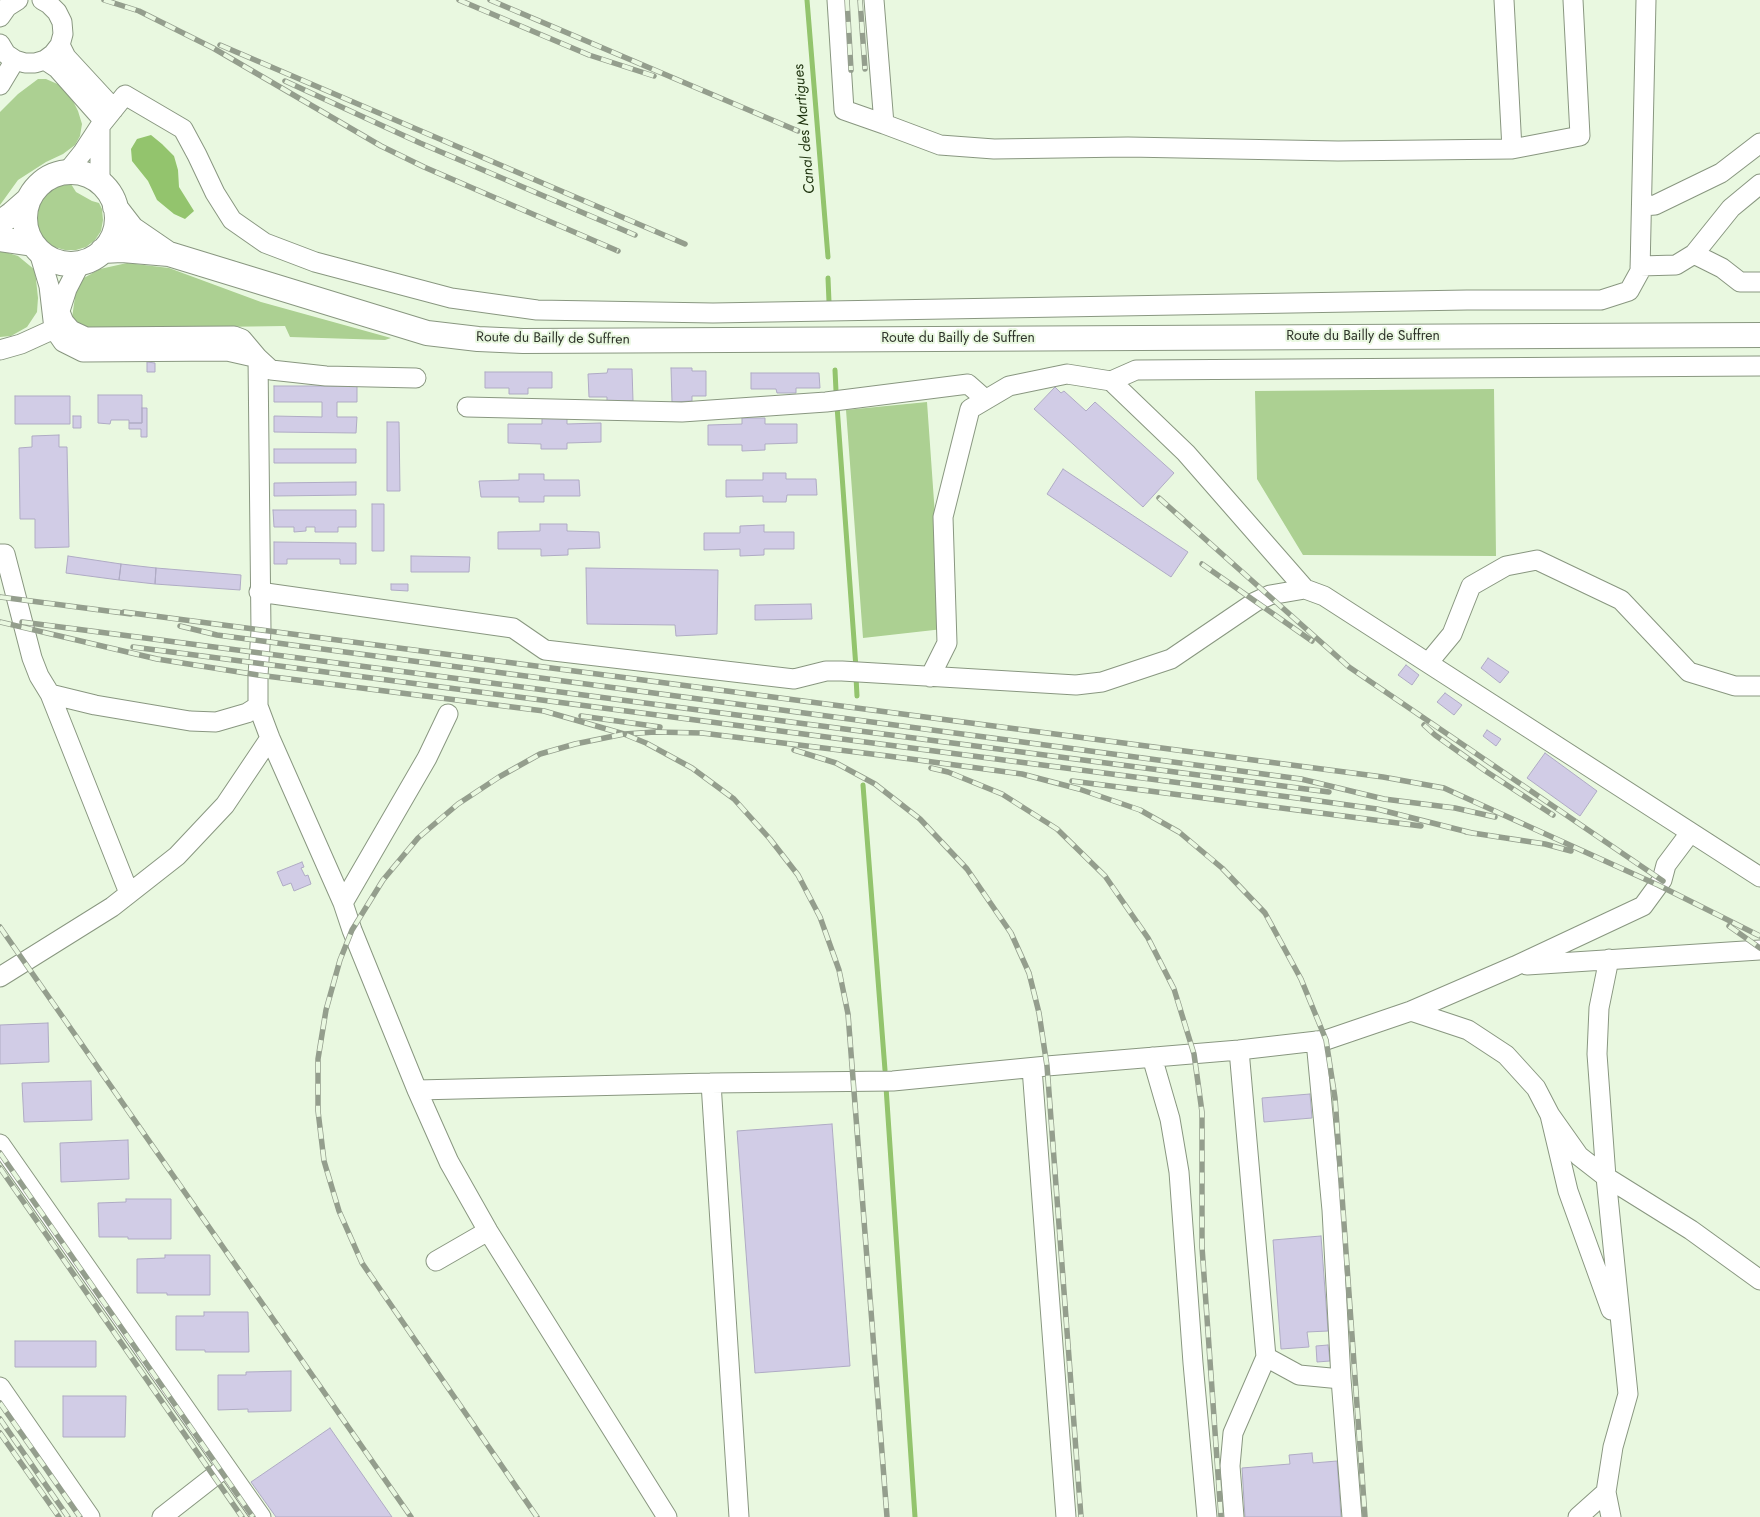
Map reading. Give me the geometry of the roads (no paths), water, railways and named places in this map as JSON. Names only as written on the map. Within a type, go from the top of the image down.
[{"type":"main road","points":[[0,223],[28,200],[44,180],[55,174],[67,172],[85,174],[100,182],[110,193],[117,218],[110,242],[92,258],[81,262],[66,263],[52,260],[36,248],[27,234],[25,211],[28,200]]},
{"type":"main road","name":"Route du Bailly de Suffren","points":[[115,207],[132,229],[168,254]]},
{"type":"main road","points":[[0,239],[36,248]]},
{"type":"main road","name":"Route du Bailly de Suffren","points":[[102,251],[122,250],[168,254],[428,333],[478,339],[523,341],[1760,335]]},
{"type":"street","points":[[0,16],[7,7],[17,0]]},
{"type":"street","points":[[0,44],[6,54],[15,60],[25,63],[45,60],[53,54],[60,45],[63,34],[62,22],[58,12],[50,4],[42,0]]},
{"type":"street","points":[[837,0],[844,110],[940,145],[994,149],[1128,147],[1338,151],[1512,149],[1580,136],[1573,0]]},
{"type":"street","points":[[874,0],[884,124]]},
{"type":"street","points":[[1504,0],[1512,149]]},
{"type":"street","points":[[67,172],[125,95],[182,129],[197,155],[214,193],[232,220],[265,243],[316,262],[452,298],[537,310],[713,313],[1458,300],[1601,300],[1629,291],[1640,271],[1646,0]]},
{"type":"street","points":[[60,45],[106,119],[100,182]]},
{"type":"street","points":[[0,85],[15,60]]},
{"type":"street","points":[[45,60],[57,68],[106,119]]},
{"type":"street","points":[[1642,206],[1655,205],[1721,173],[1760,143]]},
{"type":"street","points":[[1640,266],[1676,265],[1694,254],[1730,208],[1760,184]]},
{"type":"street","points":[[36,248],[49,286],[63,342],[83,352],[227,351],[258,358],[271,370],[326,376],[416,378]]},
{"type":"street","points":[[1694,254],[1722,268],[1740,282],[1760,282]]},
{"type":"street","points":[[0,350],[21,344],[57,320],[67,289],[81,262]]},
{"type":"street","points":[[258,358],[259,592],[261,631],[258,706],[270,738],[343,903],[352,930],[417,1090],[449,1162],[488,1231],[667,1517]]},
{"type":"street","points":[[930,677],[947,643],[943,517],[970,409],[1009,386],[1067,374],[1111,381],[1136,370],[1760,366]]},
{"type":"street","points":[[1111,381],[1186,453],[1305,589],[1324,596],[1760,877]]},
{"type":"street","points":[[467,407],[682,412],[826,402],[968,384],[985,400]]},
{"type":"street","points":[[2,550],[32,658],[39,676],[50,694],[129,892]]},
{"type":"street","points":[[1428,663],[1452,634],[1472,586],[1506,566],[1537,560],[1621,600],[1689,672],[1735,686],[1760,686]]},
{"type":"street","points":[[259,592],[513,628],[545,650],[794,679],[826,671],[842,670],[1076,685],[1102,682],[1171,659],[1255,602],[1270,596],[1305,589]]},
{"type":"street","points":[[50,694],[95,705],[190,721],[216,722],[248,713],[258,706]]},
{"type":"street","points":[[343,903],[427,758],[448,714]]},
{"type":"street","points":[[0,977],[112,907],[177,856],[225,806],[270,738]]},
{"type":"street","points":[[417,1090],[893,1081],[1239,1050],[1326,1040],[1411,1011],[1515,966],[1643,906],[1662,880],[1666,865],[1690,833]]},
{"type":"street","points":[[1515,966],[1760,950]]},
{"type":"street","points":[[1609,959],[1599,1008],[1597,1054],[1606,1177],[1628,1394],[1614,1447],[1606,1492],[1611,1517]]},
{"type":"street","points":[[1411,1011],[1468,1030],[1506,1055],[1536,1088],[1550,1116],[1579,1156],[1606,1177],[1690,1230],[1760,1280]]},
{"type":"street","points":[[1316,1041],[1332,1210],[1341,1379],[1352,1517]]},
{"type":"street","points":[[1234,1517],[1230,1466],[1233,1433],[1266,1357],[1239,1050]]},
{"type":"street","points":[[1152,1057],[1170,1118],[1179,1172],[1207,1517]]},
{"type":"street","points":[[1032,1068],[1066,1517]]},
{"type":"street","points":[[711,1083],[739,1517]]},
{"type":"street","points":[[1550,1116],[1568,1191],[1609,1300],[1624,1360]]},
{"type":"street","points":[[0,1144],[261,1517]]},
{"type":"street","points":[[436,1261],[488,1231]]},
{"type":"street","points":[[1266,1357],[1300,1375],[1341,1379]]},
{"type":"street","points":[[0,1387],[90,1517]]},
{"type":"street","points":[[162,1517],[226,1467]]},
{"type":"street","points":[[1578,1517],[1606,1492]]},
{"type":"waterway","name":"Canal des Martigues","points":[[807,0],[828,257]]},
{"type":"waterway","points":[[828,278],[829,302]]},
{"type":"waterway","points":[[835,370],[836,391]]},
{"type":"waterway","points":[[837,406],[856,668]]},
{"type":"waterway","points":[[856,677],[857,696]]},
{"type":"waterway","points":[[863,785],[885,1070]]},
{"type":"waterway","points":[[886,1087],[915,1517]]},
{"type":"railway","points":[[104,0],[139,11],[213,48],[381,146],[424,167],[618,251]]},
{"type":"railway","points":[[459,0],[589,55],[654,76]]},
{"type":"railway","points":[[490,0],[798,131]]},
{"type":"railway","points":[[847,0],[851,70]]},
{"type":"railway","points":[[860,0],[865,69]]},
{"type":"railway","points":[[220,45],[685,244]]},
{"type":"railway","points":[[285,81],[420,143],[635,235]]},
{"type":"railway","points":[[1159,498],[1349,667],[1663,881]]},
{"type":"railway","points":[[1202,564],[1312,641]]},
{"type":"railway","points":[[0,597],[131,614]]},
{"type":"railway","points":[[124,612],[1383,777],[1444,788],[1658,885],[1760,936]]},
{"type":"railway","points":[[0,622],[157,659],[258,675],[544,711],[624,734],[646,743],[692,768],[734,799],[770,839],[798,875],[820,917],[839,970],[848,1014],[887,1517]]},
{"type":"railway","points":[[22,622],[1329,792]]},
{"type":"railway","points":[[180,626],[217,635],[1301,779],[1384,799],[1455,808],[1495,817]]},
{"type":"railway","points":[[133,647],[1377,809],[1472,833]]},
{"type":"railway","points":[[581,716],[660,727]]},
{"type":"railway","points":[[1424,725],[1487,772],[1553,815]]},
{"type":"railway","points":[[537,1517],[362,1263],[339,1211],[324,1161],[318,1111],[318,1059],[326,1010],[340,960],[352,930],[383,880],[418,838],[458,804],[499,777],[540,754],[575,744],[624,734],[655,732],[702,733],[1022,774],[1079,789],[1140,810],[1179,832],[1222,868],[1265,913],[1301,979],[1326,1040],[1335,1098],[1365,1517]]},
{"type":"railway","points":[[794,750],[836,763],[875,784],[920,819],[967,869],[1011,933],[1029,973],[1039,1013],[1047,1066],[1081,1517]]},
{"type":"railway","points":[[931,768],[948,772],[1002,794],[1057,829],[1105,876],[1148,938],[1174,989],[1194,1054],[1202,1112],[1202,1247],[1221,1517]]},
{"type":"railway","points":[[1072,781],[1421,826]]},
{"type":"railway","points":[[1466,832],[1545,844],[1571,851]]},
{"type":"railway","points":[[1729,926],[1760,948]]},
{"type":"railway","points":[[0,927],[411,1517]]},
{"type":"railway","points":[[0,1153],[253,1517]]},
{"type":"railway","points":[[0,1168],[242,1517]]},
{"type":"railway","points":[[0,1403],[80,1517]]},
{"type":"railway","points":[[0,1419],[68,1517]]},
{"type":"railway","points":[[0,1433],[59,1517]]}]
